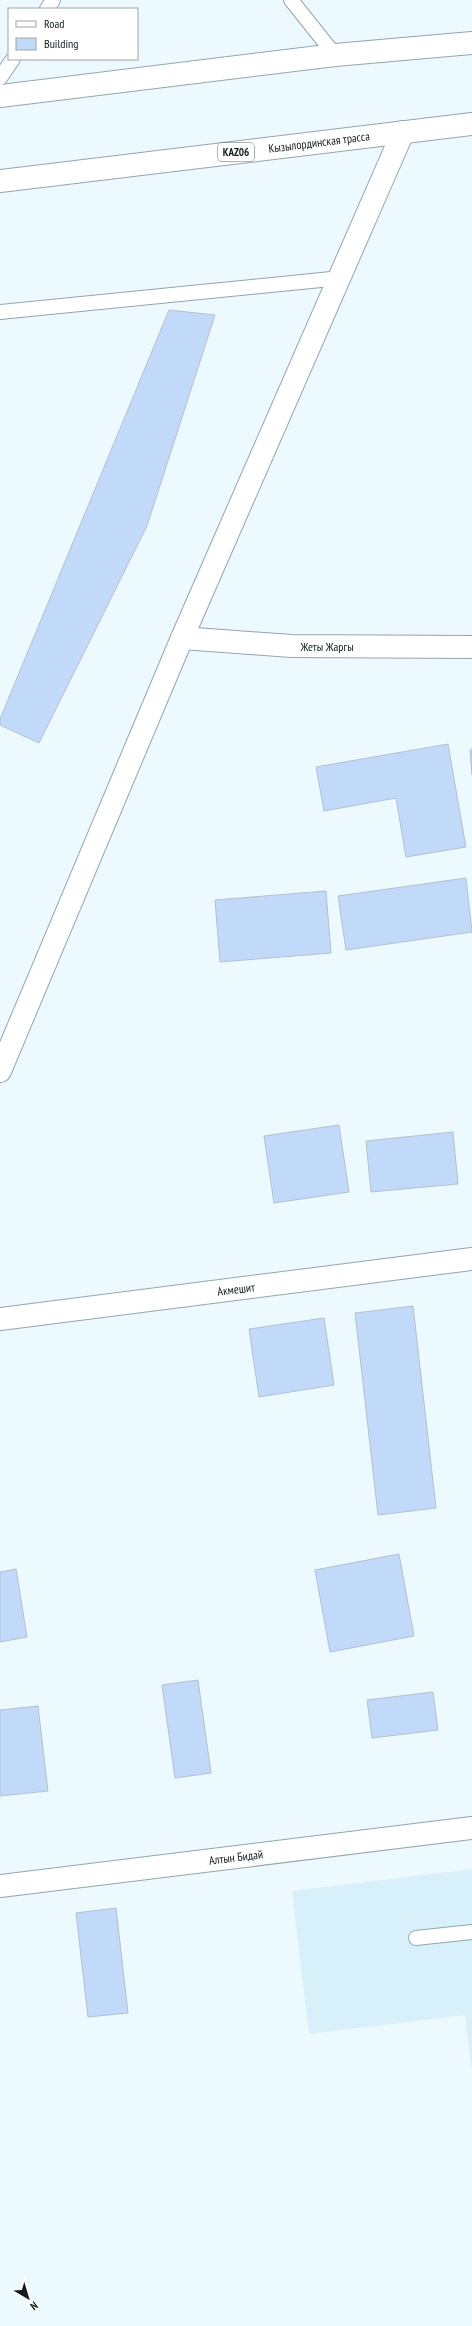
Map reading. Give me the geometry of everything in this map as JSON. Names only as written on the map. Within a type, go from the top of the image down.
[{"type":"main road","points":[[0,96],[335,55],[472,43]]},
{"type":"main road","name":"Кызылординская трасса","points":[[0,181],[472,124]]},
{"type":"main road","points":[[0,1071],[182,638],[341,278],[403,132]]},
{"type":"main road","name":"Жеты Жаргы","points":[[182,638],[291,646],[472,647]]},
{"type":"main road","name":"Акмешит","points":[[0,1318],[472,1259]]},
{"type":"main road","name":"Алтын Бидай","points":[[0,1886],[472,1828]]},
{"type":"lane","points":[[291,0],[335,55]]},
{"type":"lane","points":[[0,78],[12,60]]},
{"type":"lane","points":[[0,312],[341,278]]},
{"type":"lane","points":[[416,1938],[472,1932]]},
{"type":"shaded area","points":[[472,1869],[472,2073],[465,2015],[309,2034],[292,1891]]},
{"type":"building","points":[[169,310],[215,315],[147,526],[39,743],[0,725],[0,719]]},
{"type":"building","points":[[448,744],[466,847],[406,857],[396,798],[324,811],[316,767]]},
{"type":"building","points":[[472,749],[472,775],[470,750]]},
{"type":"building","points":[[466,878],[472,932],[346,950],[338,896]]},
{"type":"building","points":[[326,891],[331,953],[220,962],[215,900]]},
{"type":"building","points":[[339,1125],[349,1192],[274,1203],[264,1136]]},
{"type":"building","points":[[453,1132],[458,1184],[371,1192],[366,1141]]},
{"type":"building","points":[[413,1306],[436,1508],[378,1515],[355,1313]]},
{"type":"building","points":[[324,1318],[334,1385],[259,1397],[249,1329]]},
{"type":"building","points":[[399,1554],[414,1636],[330,1652],[315,1570]]},
{"type":"building","points":[[16,1569],[27,1637],[0,1642],[0,1572]]},
{"type":"building","points":[[198,1680],[211,1773],[175,1778],[162,1685]]},
{"type":"building","points":[[433,1692],[438,1730],[372,1738],[367,1700]]},
{"type":"building","points":[[38,1706],[48,1791],[0,1796],[0,1710]]},
{"type":"building","points":[[116,1908],[128,2013],[88,2017],[76,1913]]}]
